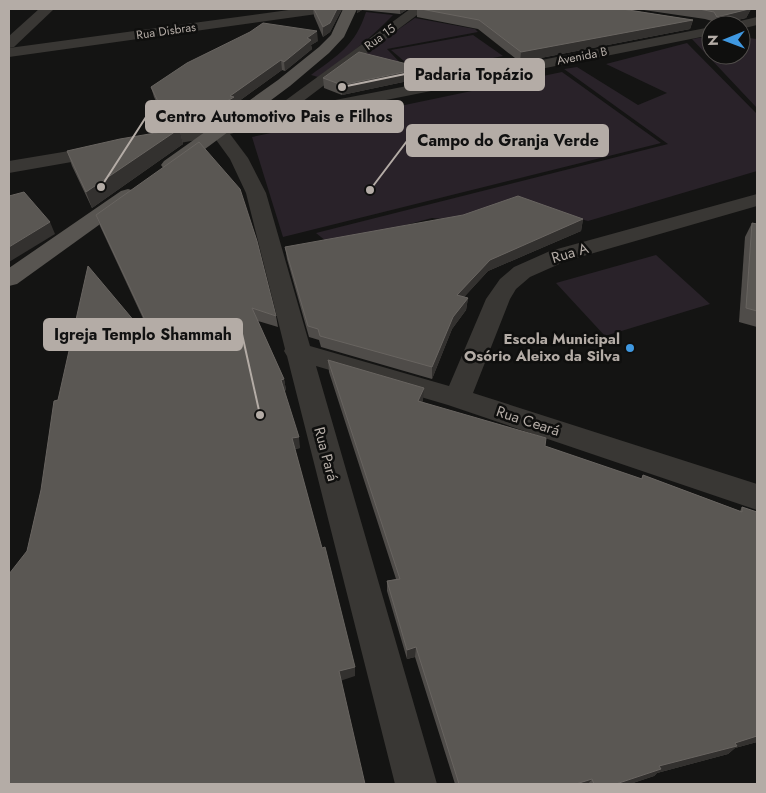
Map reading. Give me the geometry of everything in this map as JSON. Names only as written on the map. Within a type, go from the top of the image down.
[{"type":"main road","points":[[9,279],[284,83],[337,38],[350,9]]},
{"type":"street","points":[[9,44],[47,9]]},
{"type":"street","name":"Rua Disbras","points":[[9,53],[324,9]]},
{"type":"street","name":"Rua 15","points":[[270,118],[418,9]]},
{"type":"street","points":[[683,22],[701,25]]},
{"type":"street","name":"Avenida B","points":[[9,167],[219,131],[270,118],[701,33]]},
{"type":"street","name":"Rua Pará","points":[[219,131],[239,158],[256,193],[297,351],[416,784]]},
{"type":"street","name":"Rua A","points":[[457,398],[498,299],[508,284],[522,272],[558,256],[757,200]]},
{"type":"street","name":"Rua Ceará","points":[[297,351],[457,398],[757,496]]},
{"type":"shaded area","points":[[366,12],[393,15],[338,63],[318,77],[311,75],[351,42],[362,24]]},
{"type":"shaded area","points":[[415,18],[475,29],[478,32],[387,49],[411,74],[355,59]]},
{"type":"shaded area","points":[[473,35],[503,56],[418,73],[391,50]]},
{"type":"shaded area","points":[[701,38],[701,49],[692,39]]},
{"type":"shaded area","points":[[751,38],[757,39],[757,108],[716,65],[751,65]]},
{"type":"shaded area","points":[[687,43],[701,57],[701,65],[709,65],[757,114],[757,171],[588,221],[516,202],[454,220],[432,218],[331,245],[316,233],[668,144],[564,69],[577,67],[638,105],[667,93],[606,64]]},
{"type":"shaded area","points":[[562,72],[661,143],[283,237],[252,137]]},
{"type":"shaded area","points":[[656,255],[710,304],[605,336],[556,283]]},
{"type":"building","points":[[314,9],[337,9],[330,23],[323,27]]},
{"type":"building","points":[[421,9],[622,9],[693,20],[521,52],[479,20]]},
{"type":"building","points":[[699,9],[749,9],[725,15],[716,15],[714,12]]},
{"type":"building","points":[[263,23],[317,31],[307,38],[311,40],[284,62],[281,60],[230,96],[234,97],[200,117],[168,122],[151,87],[187,63],[250,32]]},
{"type":"building","points":[[359,52],[423,68],[342,85],[323,78]]},
{"type":"building","points":[[179,129],[86,192],[67,151],[120,139]]},
{"type":"building","points":[[199,142],[240,189],[257,241],[276,316],[252,308],[284,379],[281,380],[299,437],[292,438],[322,548],[325,547],[355,667],[339,671],[365,784],[9,784],[9,574],[27,551],[41,490],[54,401],[58,400],[88,266],[151,341],[154,339],[96,215]]},
{"type":"building","points":[[24,192],[50,222],[9,247],[9,196]]},
{"type":"building","points":[[518,196],[583,219],[490,260],[457,295],[468,298],[453,317],[432,367],[320,336],[318,329],[308,326],[285,247],[463,215]]},
{"type":"building","points":[[752,223],[757,224],[757,311],[746,308]]},
{"type":"building","points":[[328,360],[424,388],[418,401],[546,438],[545,446],[642,479],[643,475],[742,512],[742,507],[757,512],[757,736],[735,743],[737,746],[659,766],[661,769],[616,784],[594,784],[592,779],[576,784],[459,784],[416,647],[407,650],[387,581],[400,579]]},
{"type":"place","name":"Padaria Topázio","points":[[342,87]]},
{"type":"place","name":"Centro Automotivo Pais e Filhos","points":[[101,187]]},
{"type":"place","name":"Campo do Granja Verde","points":[[370,190]]},
{"type":"place","name":"Escola Municipal Osório Aleixo da Silva","points":[[630,348]]},
{"type":"place","name":"Igreja Templo Shammah","points":[[260,415]]}]
